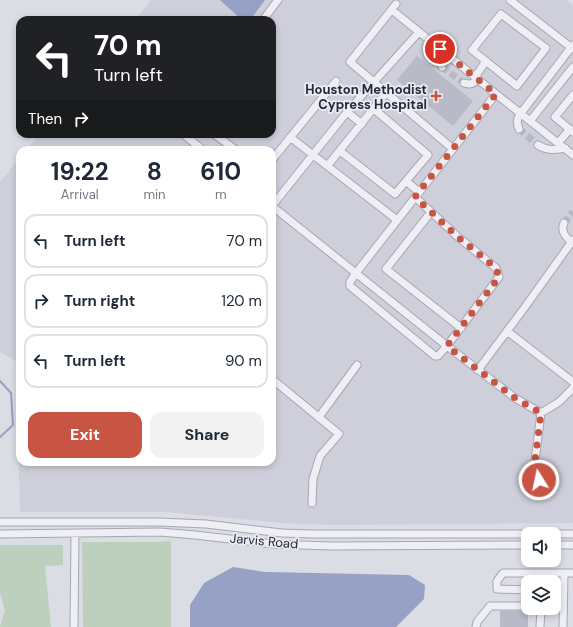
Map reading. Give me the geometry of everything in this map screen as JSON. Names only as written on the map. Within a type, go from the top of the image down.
[{"type":"street","points":[[265,16],[278,0]]},
{"type":"street","points":[[510,0],[572,47],[521,113],[517,120],[519,129]]},
{"type":"street","points":[[453,149],[350,62],[394,7],[419,32],[573,155]]},
{"type":"street","points":[[501,14],[546,48],[517,86],[486,62],[472,50],[501,14]]},
{"type":"street","points":[[276,201],[347,112],[419,32]]},
{"type":"street","points":[[440,49],[440,62],[442,67]]},
{"type":"street","points":[[464,83],[473,84],[486,62]]},
{"type":"street","points":[[530,121],[573,67]]},
{"type":"street","points":[[276,155],[336,81]]},
{"type":"street","points":[[328,166],[386,93]]},
{"type":"street","points":[[406,181],[417,195],[431,212],[458,237],[496,268],[499,277],[438,356],[435,356],[350,286],[350,282],[397,220],[417,195],[496,94]]},
{"type":"street","points":[[558,143],[571,130],[555,117],[573,95]]},
{"type":"street","points":[[340,151],[395,194],[428,155],[374,109]]},
{"type":"street","points":[[347,112],[362,124]]},
{"type":"street","points":[[290,137],[314,154],[397,220]]},
{"type":"street","points":[[188,138],[198,146]]},
{"type":"street","points":[[220,138],[230,146]]},
{"type":"street","points":[[538,145],[544,149],[551,150],[565,148]]},
{"type":"street","points":[[276,209],[478,370],[515,398],[541,413]]},
{"type":"street","points":[[431,212],[386,269],[461,328]]},
{"type":"street","points":[[478,370],[572,242],[565,236],[563,231],[564,223]]},
{"type":"street","points":[[507,331],[573,382]]},
{"type":"street","points":[[319,417],[357,365]]},
{"type":"street","points":[[276,382],[339,434],[320,456],[313,479],[312,503]]},
{"type":"street","points":[[541,413],[560,402],[573,388]]},
{"type":"street","points":[[539,480],[535,460],[541,413]]},
{"type":"street","name":"Jarvis Road","points":[[0,522],[159,522],[206,524],[297,534],[521,534]]},
{"type":"street","points":[[159,522],[159,532]]},
{"type":"street","name":"Jarvis Road","points":[[0,534],[159,532],[195,534],[273,544],[339,546],[521,545]]},
{"type":"street","points":[[74,627],[75,534]]},
{"type":"street","points":[[561,534],[573,534]]},
{"type":"street","points":[[457,535],[458,545]]},
{"type":"street","points":[[561,545],[573,545]]},
{"type":"street","points":[[521,590],[497,589],[497,580],[503,573],[573,573]]},
{"type":"street","points":[[563,627],[564,573]]},
{"type":"street","points":[[475,625],[490,606],[521,606]]},
{"type":"street","points":[[540,627],[541,615]]},
{"type":"shaded area","points":[[151,0],[566,0],[573,5],[573,523],[332,525],[282,523],[165,512],[20,512],[19,466],[276,466],[276,146],[30,146],[37,138],[276,138],[276,16],[138,16]]},
{"type":"shaded area","points":[[16,163],[16,361],[0,352],[0,182]]},
{"type":"green space","points":[[171,541],[171,627],[83,627],[82,542]]},
{"type":"green space","points":[[0,545],[63,545],[63,565],[45,566],[51,627],[0,627],[5,611],[0,593]]},
{"type":"water","points":[[220,0],[265,0],[253,16],[238,16]]},
{"type":"water","points":[[233,567],[265,572],[409,575],[425,585],[424,599],[396,627],[190,627],[190,605],[204,583]]},
{"type":"building","points":[[417,56],[473,101],[453,126],[397,80]]},
{"type":"building","points":[[500,611],[521,611],[521,615],[528,615],[528,627],[500,627]]},
{"type":"waterway","points":[[0,381],[11,393],[13,425],[0,437]]},
{"type":"tunnel","points":[[442,67],[464,83]]},
{"type":"tunnel","points":[[519,129],[538,145]]},
{"type":"tunnel","points":[[564,223],[573,212]]},
{"type":"place","name":"Houston Methodist Cypress Hospital","points":[[436,96]]},
{"type":"route","points":[[440,49],[496,94],[415,197],[458,237],[496,268],[499,277],[447,346],[515,398],[541,413],[535,460],[539,480]]}]
